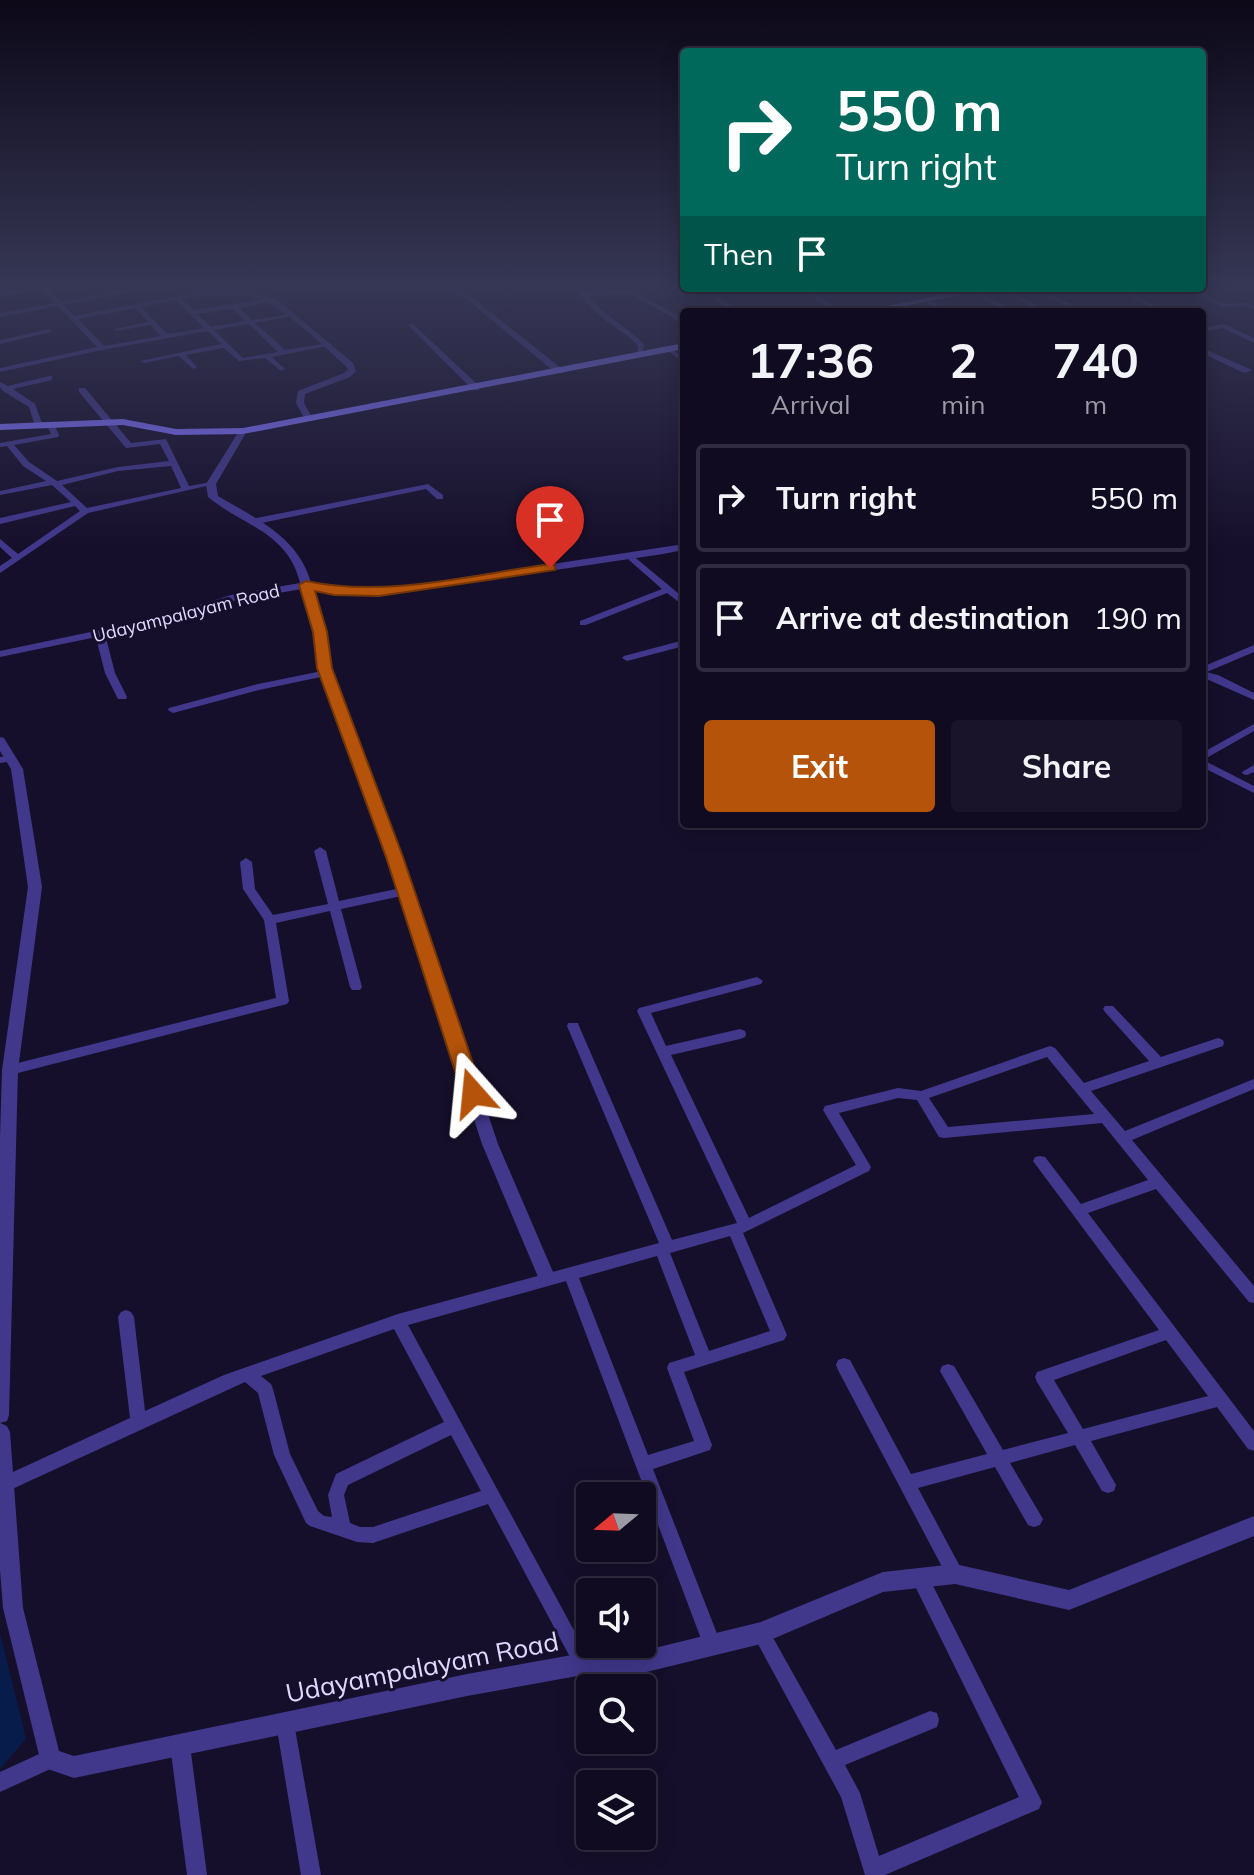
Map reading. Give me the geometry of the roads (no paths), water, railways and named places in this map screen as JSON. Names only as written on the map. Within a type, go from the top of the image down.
[{"type":"main road","points":[[0,427],[130,423],[176,432],[243,431],[542,374]]},
{"type":"street","points":[[309,419],[300,403],[301,393],[344,374]]},
{"type":"street","points":[[462,374],[476,388]]},
{"type":"street","points":[[3,386],[49,378]]},
{"type":"street","points":[[3,386],[32,406],[39,426]]},
{"type":"street","points":[[82,390],[129,446],[163,441],[186,489]]},
{"type":"street","points":[[4,444],[55,435],[51,426]]},
{"type":"street","points":[[0,570],[85,511],[211,484],[243,431]]},
{"type":"street","points":[[4,444],[26,464],[55,483],[85,511]]},
{"type":"street","points":[[0,493],[118,469],[175,463]]},
{"type":"street","name":"Udayampalayam Road","points":[[0,654],[159,621],[231,598],[306,585],[305,571],[290,546],[213,497],[211,484]]},
{"type":"street","points":[[252,522],[348,505],[416,487],[428,486],[440,497]]},
{"type":"street","points":[[0,521],[75,504]]},
{"type":"street","points":[[0,542],[17,558]]},
{"type":"street","points":[[306,585],[334,591],[379,592],[632,558],[680,548]]},
{"type":"street","points":[[632,558],[680,600]]},
{"type":"street","points":[[306,585],[313,603],[327,673],[406,891],[490,1144],[547,1279]]},
{"type":"street","points":[[583,623],[668,590]]},
{"type":"street","points":[[100,634],[110,673],[122,697]]},
{"type":"street","points":[[627,658],[680,644]]},
{"type":"street","points":[[1206,671],[1254,648]]},
{"type":"street","points":[[173,710],[258,687],[327,673]]},
{"type":"street","points":[[1206,674],[1254,697]]},
{"type":"street","points":[[1206,755],[1254,727]]},
{"type":"street","points":[[1242,734],[1254,740]]},
{"type":"street","points":[[0,741],[4,760],[17,769],[35,887],[10,1070],[0,1415]]},
{"type":"street","points":[[1206,765],[1254,790]]},
{"type":"street","points":[[320,851],[356,987]]},
{"type":"street","points":[[10,1070],[283,1001],[270,920],[249,889],[246,862]]},
{"type":"street","points":[[270,920],[406,891]]},
{"type":"street","points":[[644,1464],[704,1445],[675,1368],[779,1335],[740,1227],[643,1011],[757,981]]},
{"type":"street","points":[[1109,1009],[1158,1063]]},
{"type":"street","points":[[573,1026],[664,1248],[704,1359]]},
{"type":"street","points":[[663,1052],[740,1034]]},
{"type":"street","points":[[1081,1089],[1218,1043]]},
{"type":"street","points":[[4,1484],[248,1374],[398,1321],[740,1227],[864,1167],[830,1110],[898,1093],[921,1096],[1050,1051],[1254,1297]]},
{"type":"street","points":[[1122,1138],[1254,1084]]},
{"type":"street","points":[[921,1096],[944,1133],[1105,1118]]},
{"type":"street","points":[[1040,1161],[1254,1444]]},
{"type":"street","points":[[1077,1211],[1158,1182]]},
{"type":"street","points":[[570,1273],[712,1644]]},
{"type":"street","points":[[126,1317],[138,1422]]},
{"type":"street","points":[[398,1321],[583,1664]]},
{"type":"street","points":[[1108,1485],[1043,1377],[1168,1333]]},
{"type":"street","points":[[844,1365],[955,1574]]},
{"type":"street","points":[[948,1371],[1034,1519]]},
{"type":"street","points":[[248,1374],[265,1389],[282,1455],[318,1524],[342,1528],[357,1536],[373,1535],[492,1495]]},
{"type":"street","points":[[906,1483],[1218,1400]]},
{"type":"street","points":[[342,1528],[336,1495],[342,1480],[454,1425]]},
{"type":"street","points":[[0,1432],[13,1608],[50,1759],[0,1782]]},
{"type":"street","name":"Udayampalayam Road","points":[[50,1759],[74,1767],[583,1664],[634,1664],[761,1633],[883,1582],[955,1574],[1069,1600],[1254,1526]]},
{"type":"street","points":[[761,1633],[850,1793],[874,1872],[1032,1802],[920,1578]]},
{"type":"street","points":[[832,1761],[930,1720]]},
{"type":"street","points":[[285,1723],[311,1875]]},
{"type":"street","points":[[180,1745],[197,1875]]},
{"type":"water","points":[[0,1633],[26,1739],[0,1769]]}]
